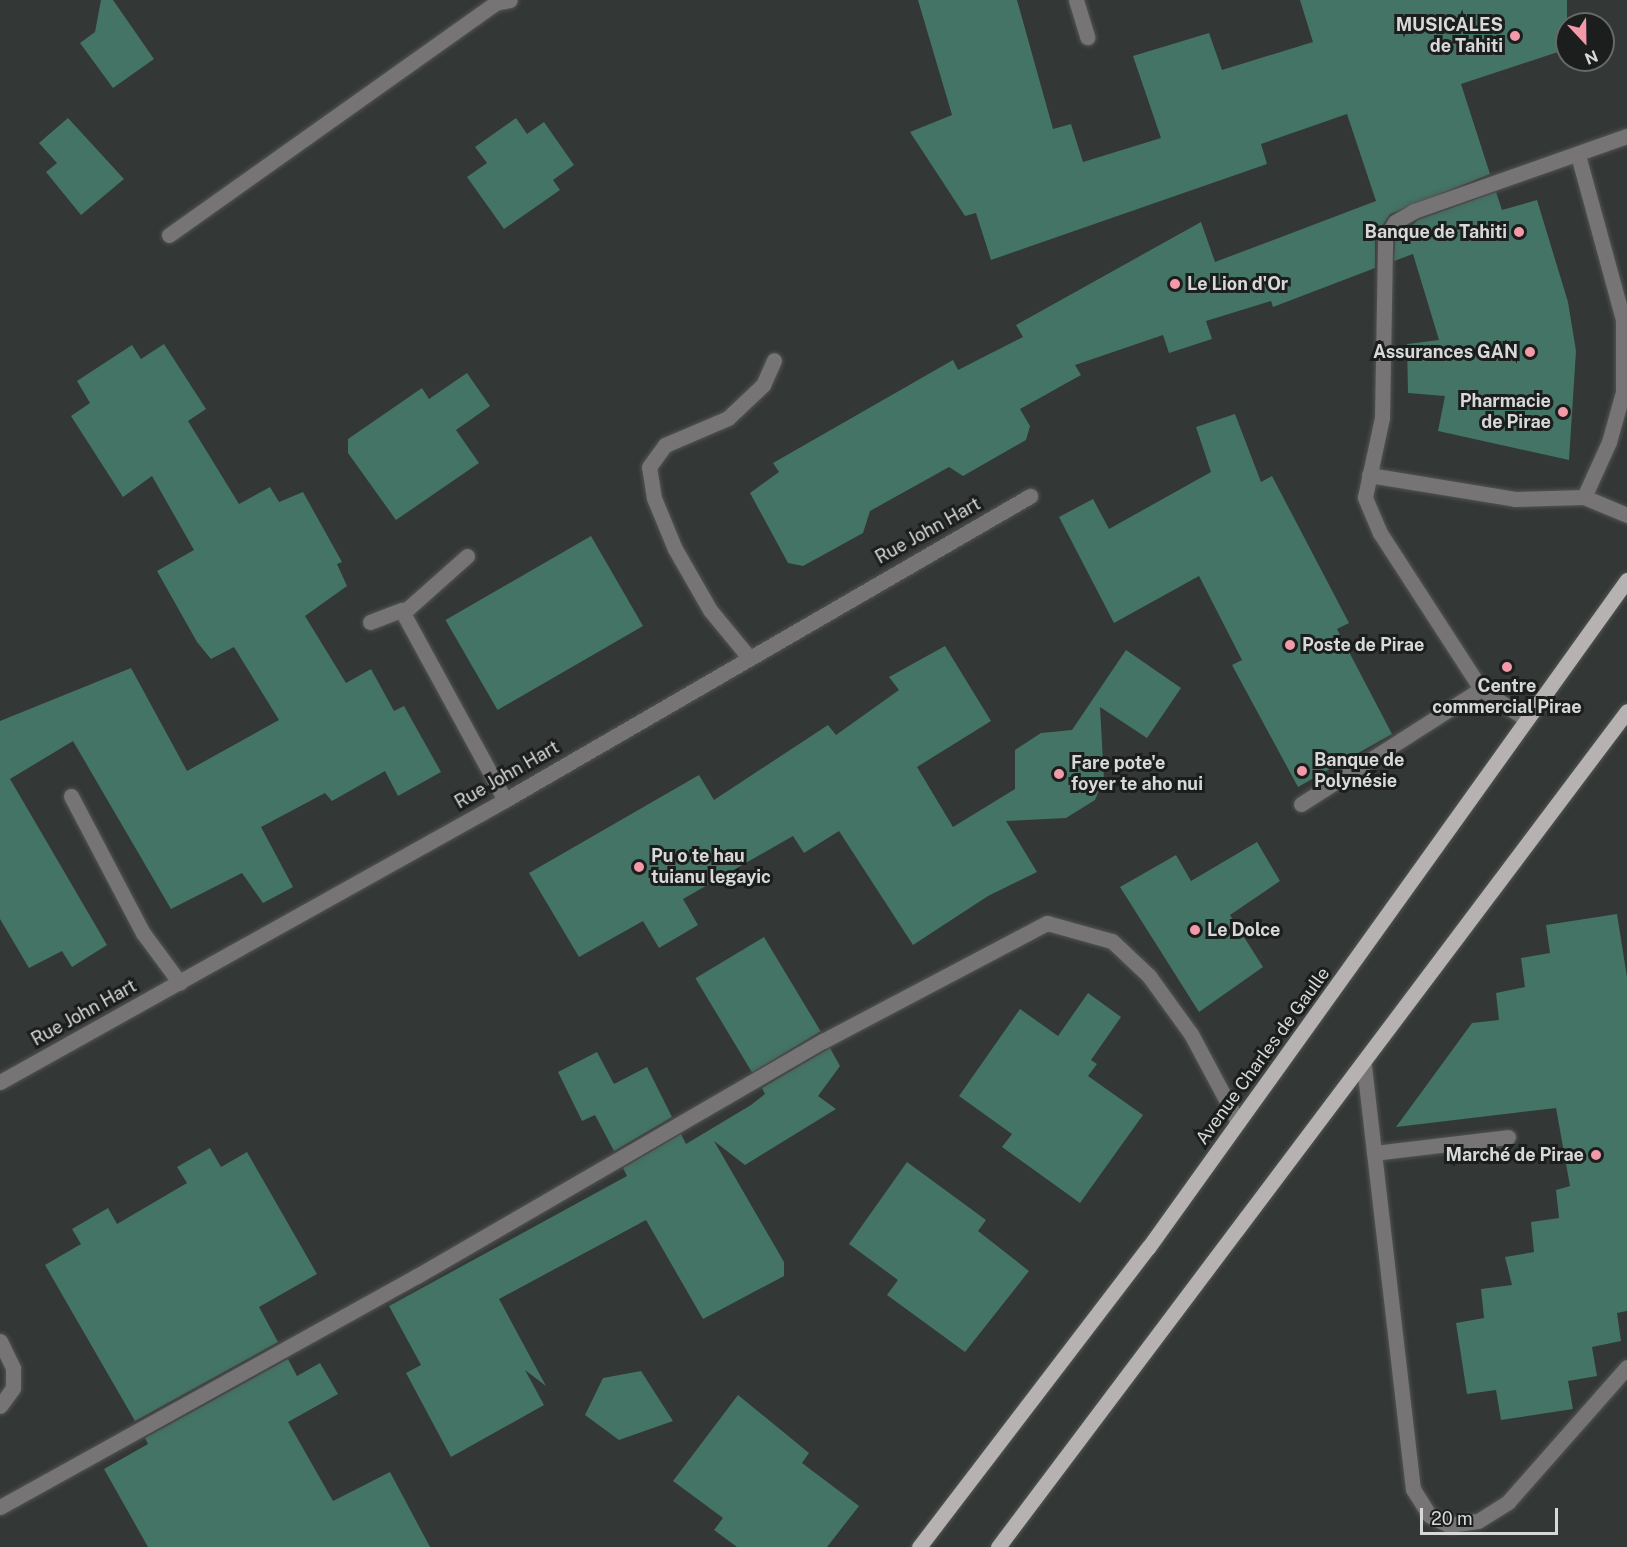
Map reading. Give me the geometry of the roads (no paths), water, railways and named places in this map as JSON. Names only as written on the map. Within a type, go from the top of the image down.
[{"type":"main road","name":"Avenue Charles de Gaulle","points":[[920,1547],[1238,1122],[1627,580]]},
{"type":"main road","points":[[998,1547],[1364,1066],[1627,711]]},
{"type":"street","points":[[1076,0],[1088,37]]},
{"type":"street","points":[[169,235],[500,1]]},
{"type":"street","points":[[1526,719],[1481,688],[1380,533],[1365,497],[1382,418],[1385,238],[1395,222],[1627,136]]},
{"type":"street","points":[[1578,155],[1623,320],[1623,392],[1610,442],[1584,497]]},
{"type":"street","points":[[747,655],[710,610],[675,549],[654,498],[649,467],[665,446],[728,418],[763,385],[774,360]]},
{"type":"street","points":[[1369,475],[1515,499],[1584,497],[1627,515]]},
{"type":"street","name":"Rue John Hart","points":[[0,1082],[505,800],[747,655],[1030,496]]},
{"type":"street","points":[[370,622],[402,610],[466,556]]},
{"type":"street","points":[[402,610],[505,800]]},
{"type":"street","points":[[1301,804],[1481,688]]},
{"type":"street","points":[[71,796],[143,933],[180,983]]},
{"type":"street","points":[[0,1507],[417,1276],[823,1041],[1047,923],[1112,940],[1149,976],[1191,1034],[1238,1122]]},
{"type":"street","points":[[1364,1066],[1413,1489],[1429,1515],[1449,1525],[1478,1521],[1508,1502],[1627,1367]]},
{"type":"street","points":[[1374,1153],[1508,1137]]},
{"type":"street","points":[[0,1341],[14,1368],[13,1388],[0,1406]]},
{"type":"place","name":"MUSICALES de Tahiti","points":[[1515,36]]},
{"type":"place","name":"Banque de Tahiti","points":[[1519,232]]},
{"type":"place","name":"Le Lion d'Or","points":[[1175,284]]},
{"type":"place","name":"Assurances GAN","points":[[1530,352]]},
{"type":"place","name":"Pharmacie de Pirae","points":[[1563,412]]},
{"type":"place","name":"Poste de Pirae","points":[[1290,645]]},
{"type":"place","name":"Centre commercial Pirae","points":[[1507,667]]},
{"type":"place","name":"Banque de Polynésie","points":[[1302,771]]},
{"type":"place","name":"Fare pote'e foyer te aho nui","points":[[1059,774]]},
{"type":"place","name":"Pu o te hau tuianu legayic","points":[[639,867]]},
{"type":"place","name":"Le Dolce","points":[[1195,930]]},
{"type":"place","name":"Marché de Pirae","points":[[1596,1155]]}]
